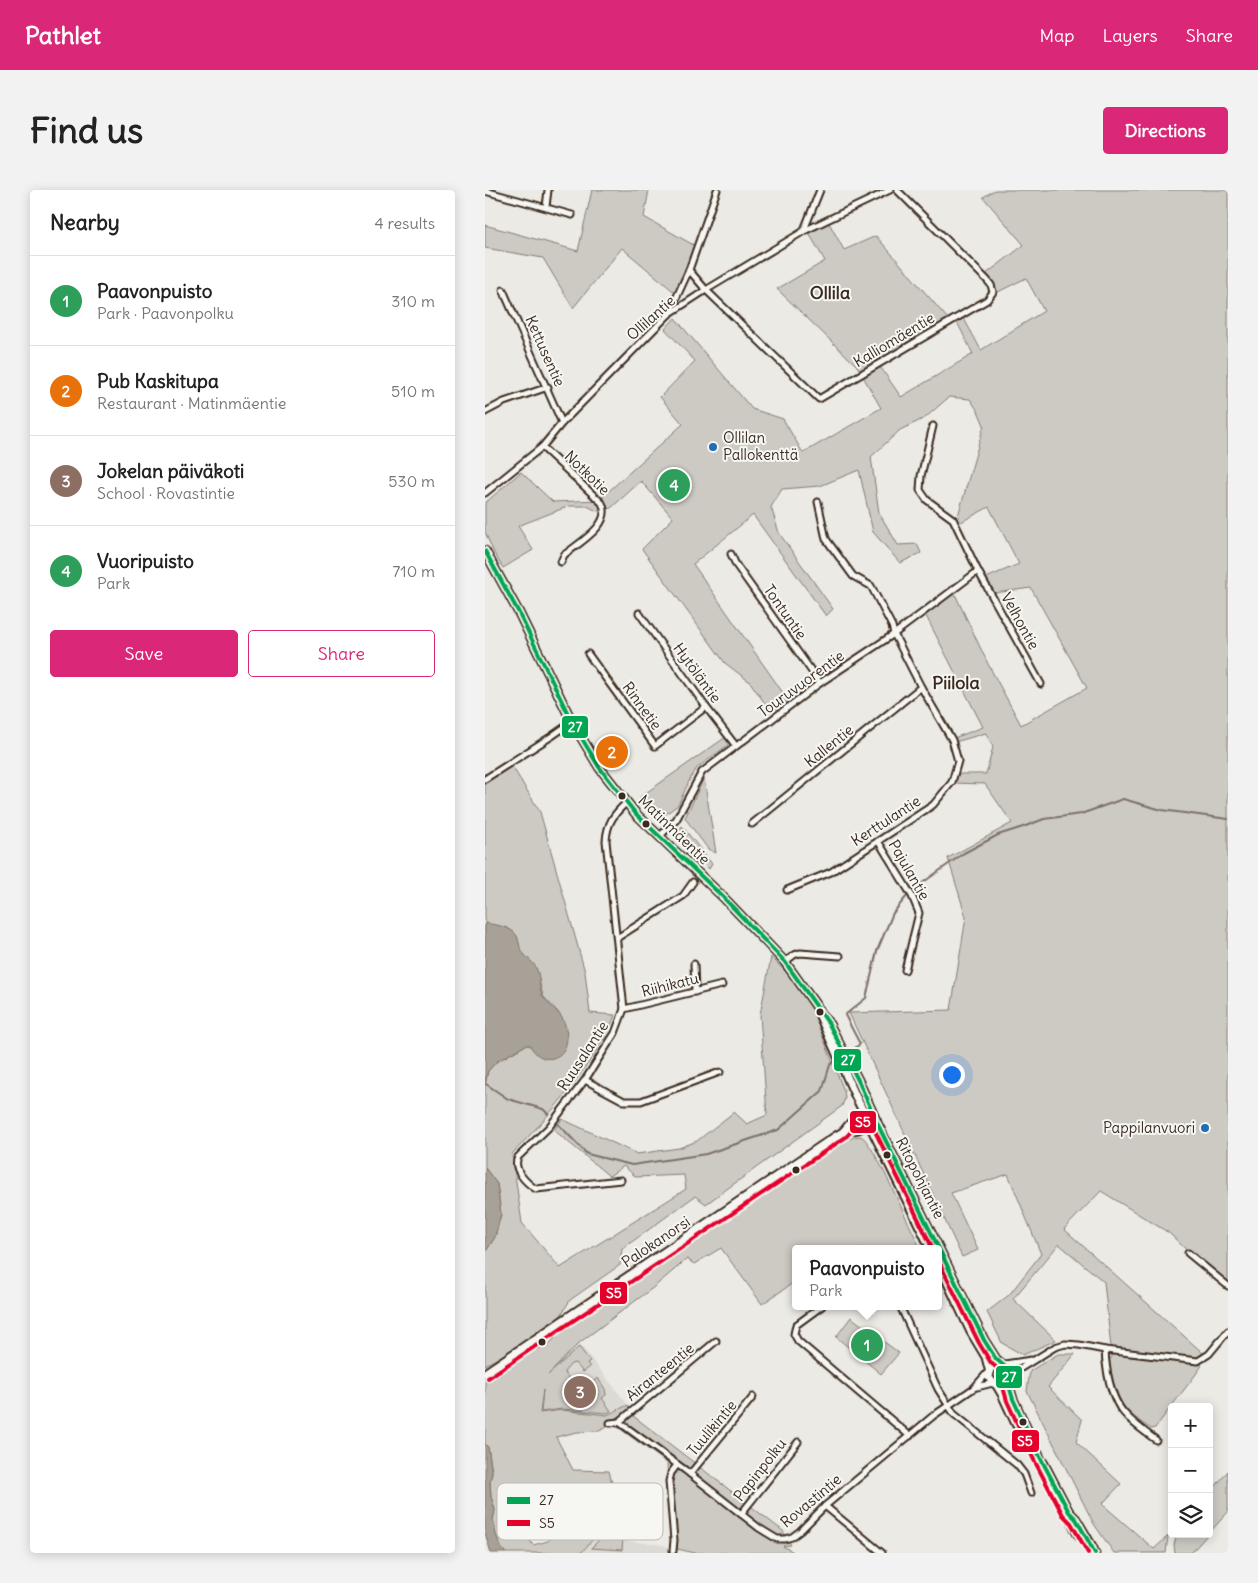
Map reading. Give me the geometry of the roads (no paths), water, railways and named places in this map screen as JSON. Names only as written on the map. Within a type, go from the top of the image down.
[{"type":"main road","name":"Matinmäentie","points":[[485,551],[519,613],[572,722],[599,767],[627,803],[728,902],[785,962],[815,1004],[868,1112]]},
{"type":"main road","name":"Ritopohjantie","points":[[868,1112],[936,1245]]},
{"type":"main road","name":"Palokanorsi","points":[[485,1373],[843,1132],[853,1120],[868,1112]]},
{"type":"main road","name":"Ritopohjantie","points":[[873,1122],[929,1245]]},
{"type":"main road","name":"Palokanorsi","points":[[843,1132],[854,1131],[873,1122]]},
{"type":"main road","name":"Ritopohjantie","points":[[942,1258],[984,1340],[993,1355],[1003,1364]]},
{"type":"main road","points":[[942,1270],[971,1332],[986,1357],[989,1378],[1003,1394],[1016,1424],[1039,1455]]},
{"type":"main road","points":[[989,1370],[995,1364],[1003,1364],[1009,1370],[1009,1386],[1013,1399],[1039,1455],[1069,1512],[1077,1533],[1089,1549],[1094,1552]]},
{"type":"main road","points":[[995,1383],[1004,1383],[1010,1377]]},
{"type":"street","points":[[546,207],[548,190]]},
{"type":"street","points":[[669,314],[689,270],[717,190]]},
{"type":"street","points":[[803,231],[819,190]]},
{"type":"street","name":"Ollilantie","points":[[485,493],[542,447],[562,423],[669,314],[803,231],[890,190]]},
{"type":"street","name":"Kalliomäentie","points":[[706,290],[819,399],[987,300],[993,292],[987,280],[897,190]]},
{"type":"street","points":[[485,191],[571,215]]},
{"type":"street","points":[[689,270],[706,290]]},
{"type":"street","name":"Kettusentie","points":[[503,290],[548,387],[562,423]]},
{"type":"street","points":[[485,412],[504,402],[548,387]]},
{"type":"street","name":"Velhontie","points":[[933,426],[921,476],[921,490],[927,500],[953,519],[977,571],[1041,684]]},
{"type":"street","name":"Notkotie","points":[[542,447],[602,503],[605,509],[605,517],[601,525],[564,555],[561,562]]},
{"type":"street","name":"Kerttulantie","points":[[787,890],[831,872],[933,805],[952,782],[958,761],[952,740],[921,687],[871,586],[853,576],[826,539],[818,502]]},
{"type":"street","name":"Tontuntie","points":[[731,554],[736,565],[820,683]]},
{"type":"street","name":"Touruvuorentie","points":[[660,836],[676,820],[702,772],[820,683],[894,634],[977,571]]},
{"type":"street","name":"Hytöläntie","points":[[639,613],[706,707],[737,746]]},
{"type":"street","name":"Rinnetie","points":[[588,654],[655,746],[706,707]]},
{"type":"street","name":"Kallentie","points":[[752,824],[921,687]]},
{"type":"street","points":[[485,779],[572,722]]},
{"type":"street","name":"Ruusalantie","points":[[621,1180],[535,1189],[527,1184],[516,1166],[516,1162],[518,1157],[549,1127],[585,1080],[615,1033],[624,1010],[606,829],[612,816],[627,803]]},
{"type":"street","name":"Pajulantie","points":[[878,841],[912,896],[919,914],[905,970]]},
{"type":"street","points":[[617,938],[683,896],[693,882]]},
{"type":"street","points":[[785,962],[800,953],[840,956]]},
{"type":"street","points":[[694,964],[695,992]]},
{"type":"street","name":"Riihikatu","points":[[624,1010],[722,985]]},
{"type":"street","points":[[585,1080],[624,1101],[641,1101],[720,1072]]},
{"type":"street","points":[[1188,1253],[1228,1286]]},
{"type":"street","points":[[816,1310],[796,1325],[794,1334],[798,1341],[910,1436]]},
{"type":"street","points":[[903,1310],[938,1389],[948,1406],[955,1414],[1017,1465],[1024,1474],[1031,1493]]},
{"type":"street","points":[[1010,1377],[1034,1359],[1055,1347],[1065,1344],[1198,1360],[1209,1354],[1228,1331]]},
{"type":"street","name":"Airanteentie","points":[[619,1422],[717,1341]]},
{"type":"street","points":[[1105,1350],[1113,1392],[1121,1409],[1132,1421],[1157,1440]]},
{"type":"street","points":[[1003,1364],[1034,1359]]},
{"type":"street","name":"Rovastintie","points":[[619,1422],[759,1528],[777,1539],[785,1539],[792,1537],[800,1531],[825,1506],[910,1436],[974,1388],[989,1370]]},
{"type":"street","name":"Rovastintie","points":[[974,1388],[995,1383]]},
{"type":"street","name":"Tuulikintie","points":[[690,1474],[753,1397]]},
{"type":"street","points":[[610,1422],[619,1422]]},
{"type":"street","name":"Papinpolku","points":[[741,1514],[798,1442]]},
{"type":"street","points":[[673,1551],[674,1540],[669,1481],[671,1473],[677,1465]]},
{"type":"street","points":[[825,1506],[882,1553]]},
{"type":"waterway","points":[[914,889],[964,853],[998,835],[1044,819],[1081,814],[1123,799],[1162,810],[1228,819]]},
{"type":"waterway","points":[[856,1047],[860,1044],[845,1015],[866,998],[877,951],[893,913],[907,896]]},
{"type":"waterway","points":[[558,1124],[587,1154],[632,1165],[706,1154],[778,1130],[822,1091],[830,1065],[835,1061]]},
{"type":"waterway","points":[[486,1084],[508,1099],[543,1109],[548,1114]]},
{"type":"place","name":"Ollilan Pallokenttä","points":[[713,447]]},
{"type":"place","name":"Vuoripuisto","points":[[674,485]]},
{"type":"place","name":"Pub Kaskitupa","points":[[612,752]]},
{"type":"place","name":"Pappilanvuori","points":[[1205,1128]]},
{"type":"place","name":"Paavonpuisto","points":[[867,1345]]},
{"type":"place","name":"Jokelan päiväkoti","points":[[580,1392]]},
{"type":"district","name":"Ollila","points":[[830,293]]},
{"type":"district","name":"Piilola","points":[[956,683]]}]
